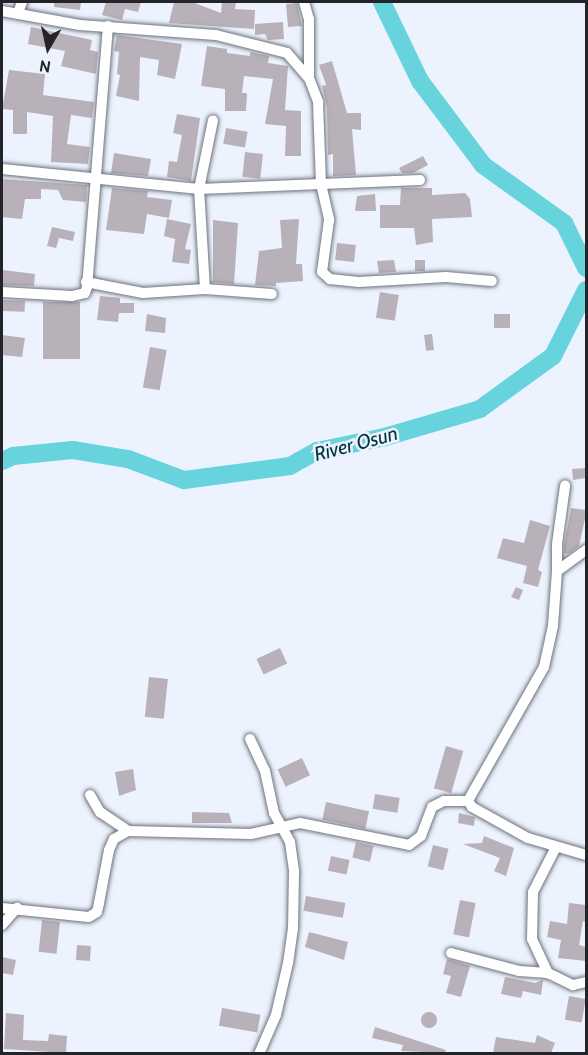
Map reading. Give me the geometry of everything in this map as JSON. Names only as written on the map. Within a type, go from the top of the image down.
[{"type":"street","points":[[18,13],[22,2]]},
{"type":"street","points":[[304,2],[312,64],[309,78]]},
{"type":"street","points":[[2,11],[108,26],[216,35],[260,43],[287,53],[309,78],[318,102],[321,184],[329,220],[320,268],[330,279],[395,282],[446,277],[492,281]]},
{"type":"street","points":[[2,292],[80,296],[85,293],[94,226],[93,177],[108,26]]},
{"type":"street","points":[[205,289],[199,189],[213,120]]},
{"type":"street","points":[[2,169],[199,189],[420,180]]},
{"type":"street","points":[[86,282],[143,293],[205,289],[272,294]]},
{"type":"street","points":[[468,801],[544,667],[553,626],[557,571],[556,544],[565,486]]},
{"type":"street","points":[[557,571],[586,550]]},
{"type":"street","points":[[250,739],[265,771],[271,806],[283,826],[293,855],[293,928],[276,1015],[259,1053]]},
{"type":"street","points":[[90,795],[100,813],[128,831]]},
{"type":"street","points":[[2,908],[17,908],[80,918],[96,912],[108,850],[114,839],[128,831],[251,834],[300,823],[409,845],[421,836],[432,807],[444,801],[468,801]]},
{"type":"street","points":[[468,801],[472,807],[505,827],[555,849],[586,855]]},
{"type":"street","points":[[548,973],[532,939],[533,892],[555,849]]},
{"type":"street","points":[[2,925],[17,908]]},
{"type":"street","points":[[452,953],[519,971],[548,973],[573,985],[586,982]]},
{"type":"building","points":[[54,2],[81,2],[80,10],[54,7]]},
{"type":"building","points":[[106,2],[141,2],[138,12],[125,9],[122,20],[102,15]]},
{"type":"building","points":[[174,2],[192,2],[221,13],[222,2],[236,3],[235,9],[255,10],[254,29],[169,23]]},
{"type":"building","points":[[297,3],[302,26],[288,27],[286,4]]},
{"type":"building","points":[[283,22],[284,39],[268,40],[265,34],[255,35],[255,24]]},
{"type":"building","points":[[31,27],[92,40],[90,50],[98,52],[96,74],[61,66],[65,51],[28,44]]},
{"type":"building","points":[[117,35],[182,44],[175,79],[157,75],[159,60],[140,57],[139,101],[116,96],[120,75],[117,74],[119,52],[114,51]]},
{"type":"building","points":[[207,46],[227,49],[227,53],[250,56],[250,52],[269,56],[268,63],[288,66],[285,110],[301,111],[301,156],[285,156],[286,126],[265,124],[273,79],[244,76],[242,93],[247,93],[246,111],[225,111],[225,89],[201,86]]},
{"type":"building","points":[[332,61],[347,113],[361,113],[361,130],[352,129],[356,175],[333,176],[333,154],[328,155],[327,108],[322,86],[326,85],[319,65]]},
{"type":"building","points":[[9,70],[45,74],[43,95],[94,102],[92,118],[71,115],[67,144],[90,147],[88,164],[51,162],[53,116],[27,112],[27,134],[13,134],[13,110],[2,109]]},
{"type":"building","points":[[177,114],[200,118],[191,181],[167,177],[169,161],[177,162],[182,135],[173,133]]},
{"type":"building","points":[[226,128],[248,132],[245,148],[223,144]]},
{"type":"building","points":[[245,152],[263,154],[260,179],[242,177]]},
{"type":"building","points":[[114,153],[151,159],[148,176],[111,173]]},
{"type":"building","points":[[423,156],[428,165],[413,173],[402,173],[399,168]]},
{"type":"building","points":[[2,179],[87,185],[86,202],[63,200],[58,190],[41,189],[41,199],[25,199],[22,219],[2,217]]},
{"type":"building","points":[[112,188],[148,191],[147,197],[172,200],[169,218],[147,214],[144,234],[106,230]]},
{"type":"building","points":[[401,188],[432,188],[432,195],[465,193],[470,199],[472,217],[432,219],[433,242],[416,245],[414,228],[380,228],[380,205],[400,205]]},
{"type":"building","points":[[375,194],[376,211],[355,211],[357,196]]},
{"type":"building","points":[[167,219],[191,224],[185,249],[191,250],[189,264],[172,262],[175,239],[164,236]]},
{"type":"building","points":[[299,219],[296,264],[302,264],[303,281],[276,283],[276,286],[255,285],[259,251],[282,248],[280,220]]},
{"type":"building","points":[[213,220],[238,223],[234,284],[213,282]]},
{"type":"building","points":[[52,227],[75,232],[73,241],[59,238],[56,248],[47,246]]},
{"type":"building","points":[[337,243],[356,245],[354,262],[335,260]]},
{"type":"building","points":[[394,260],[396,272],[379,273],[377,261]]},
{"type":"building","points":[[415,260],[425,260],[425,271],[415,271]]},
{"type":"building","points":[[3,270],[35,274],[34,286],[2,285]]},
{"type":"building","points":[[380,292],[399,295],[395,321],[376,318]]},
{"type":"building","points":[[100,296],[120,298],[120,303],[134,303],[134,313],[119,313],[118,322],[97,320]]},
{"type":"building","points":[[2,300],[25,301],[25,312],[2,311]]},
{"type":"building","points":[[43,302],[80,302],[80,359],[43,359]]},
{"type":"building","points":[[147,314],[166,318],[165,333],[145,331]]},
{"type":"building","points":[[494,314],[510,314],[510,328],[494,328]]},
{"type":"building","points":[[432,334],[434,350],[426,351],[424,335]]},
{"type":"building","points":[[2,335],[25,338],[22,357],[2,355]]},
{"type":"building","points":[[150,347],[167,350],[160,390],[143,387]]},
{"type":"building","points":[[586,468],[586,478],[573,480],[572,469]]},
{"type":"building","points":[[571,508],[586,510],[586,514],[579,546],[568,554],[564,553],[564,545]]},
{"type":"building","points":[[530,520],[550,526],[538,570],[542,572],[538,587],[523,583],[527,566],[497,558],[503,538],[524,543]]},
{"type":"building","points":[[516,587],[523,590],[519,600],[511,597]]},
{"type":"building","points":[[280,648],[287,663],[264,674],[256,659]]},
{"type":"building","points":[[149,677],[168,679],[164,719],[145,717]]},
{"type":"building","points":[[446,746],[463,751],[451,793],[434,788]]},
{"type":"building","points":[[302,758],[310,775],[286,787],[278,769]]},
{"type":"building","points":[[133,769],[136,790],[119,796],[115,772]]},
{"type":"building","points":[[375,794],[400,798],[397,813],[373,809]]},
{"type":"building","points":[[326,802],[369,811],[365,829],[322,820]]},
{"type":"building","points":[[192,812],[229,813],[232,823],[192,823]]},
{"type":"building","points":[[459,813],[475,817],[474,826],[458,823]]},
{"type":"building","points":[[484,836],[514,848],[506,876],[494,871],[500,858],[463,844],[482,843]]},
{"type":"building","points":[[356,842],[374,846],[370,862],[352,858]]},
{"type":"building","points":[[433,845],[449,849],[443,870],[428,866]]},
{"type":"building","points":[[331,856],[350,860],[346,875],[328,871]]},
{"type":"building","points":[[306,896],[345,903],[343,918],[303,911]]},
{"type":"building","points":[[460,900],[476,903],[469,937],[453,934]]},
{"type":"building","points":[[569,903],[586,905],[586,922],[583,921],[579,945],[586,947],[586,961],[558,958],[561,940],[547,937],[550,921],[567,924]]},
{"type":"building","points":[[42,920],[60,922],[57,954],[39,952]]},
{"type":"building","points":[[309,932],[348,942],[344,960],[305,947]]},
{"type":"building","points":[[77,945],[91,946],[90,961],[76,960]]},
{"type":"building","points":[[2,957],[16,960],[13,975],[2,973]]},
{"type":"building","points":[[447,959],[470,966],[461,997],[446,993],[451,976],[443,974]]},
{"type":"building","points":[[505,977],[535,983],[543,980],[541,995],[523,991],[521,998],[501,994]]},
{"type":"building","points":[[569,996],[586,999],[582,1023],[565,1020]]},
{"type":"building","points":[[222,1008],[260,1015],[257,1032],[219,1026]]},
{"type":"building","points":[[426,1012],[432,1012],[437,1020],[435,1026],[426,1028],[421,1023],[421,1017]]},
{"type":"building","points":[[6,1013],[24,1015],[23,1040],[48,1041],[49,1034],[67,1036],[66,1053],[4,1049]]},
{"type":"building","points":[[375,1027],[446,1050],[445,1053],[401,1051],[403,1045],[372,1038]]},
{"type":"building","points":[[537,1035],[555,1043],[551,1053],[493,1053],[496,1037],[535,1043]]},
{"type":"waterway","name":"River Osun","points":[[382,2],[420,81],[483,165],[564,223],[586,268]]},
{"type":"waterway","name":"River Osun","points":[[2,461],[13,456],[73,450],[128,459],[184,480],[290,466],[317,451],[385,437],[480,409],[553,356],[586,290]]}]
